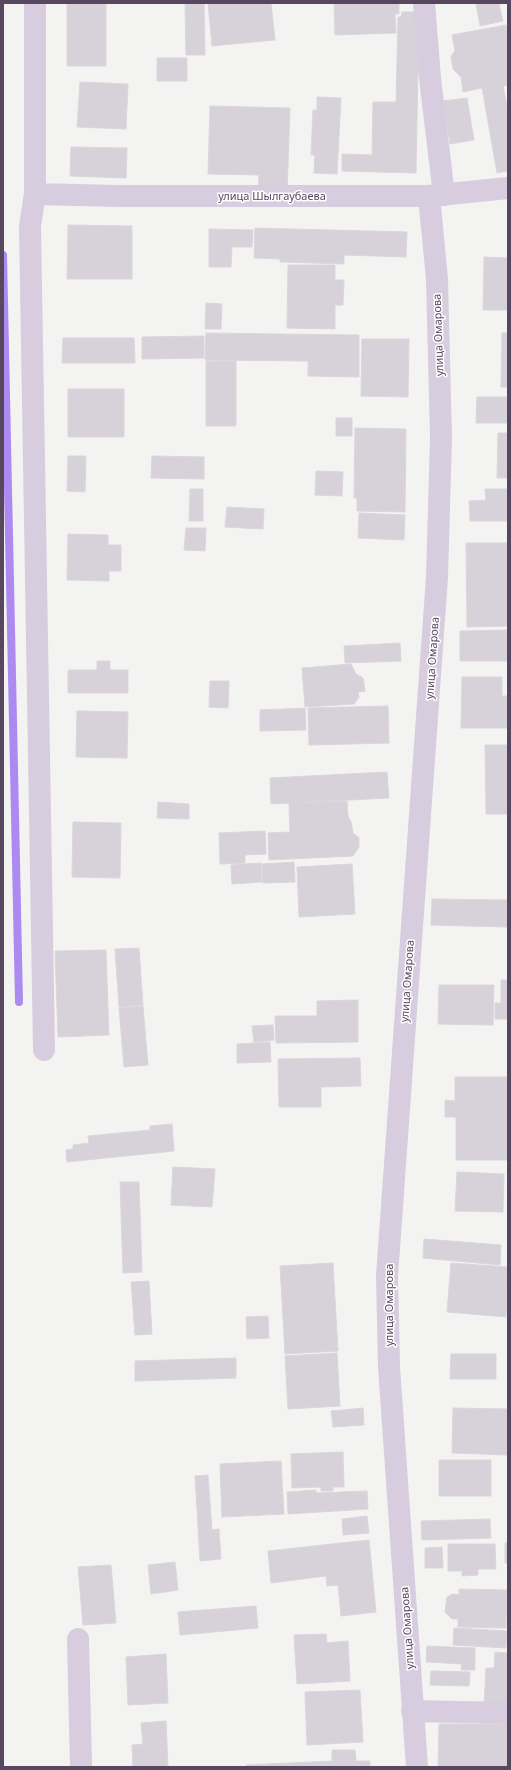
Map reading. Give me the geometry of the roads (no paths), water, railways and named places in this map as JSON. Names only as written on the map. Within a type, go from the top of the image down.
[{"type":"street","points":[[35,3],[35,194],[30,226],[44,1050]]},
{"type":"street","name":"улица Омарова","points":[[417,1767],[389,1367],[387,1276],[437,577],[441,438],[436,195],[430,78],[424,3]]},
{"type":"street","name":"улица Шылгаубаева","points":[[35,194],[119,196],[436,195],[508,188]]},
{"type":"street","points":[[78,1639],[81,1767]]},
{"type":"street","points":[[412,1711],[508,1713]]},
{"type":"waterway","points":[[3,255],[19,1002]]}]
